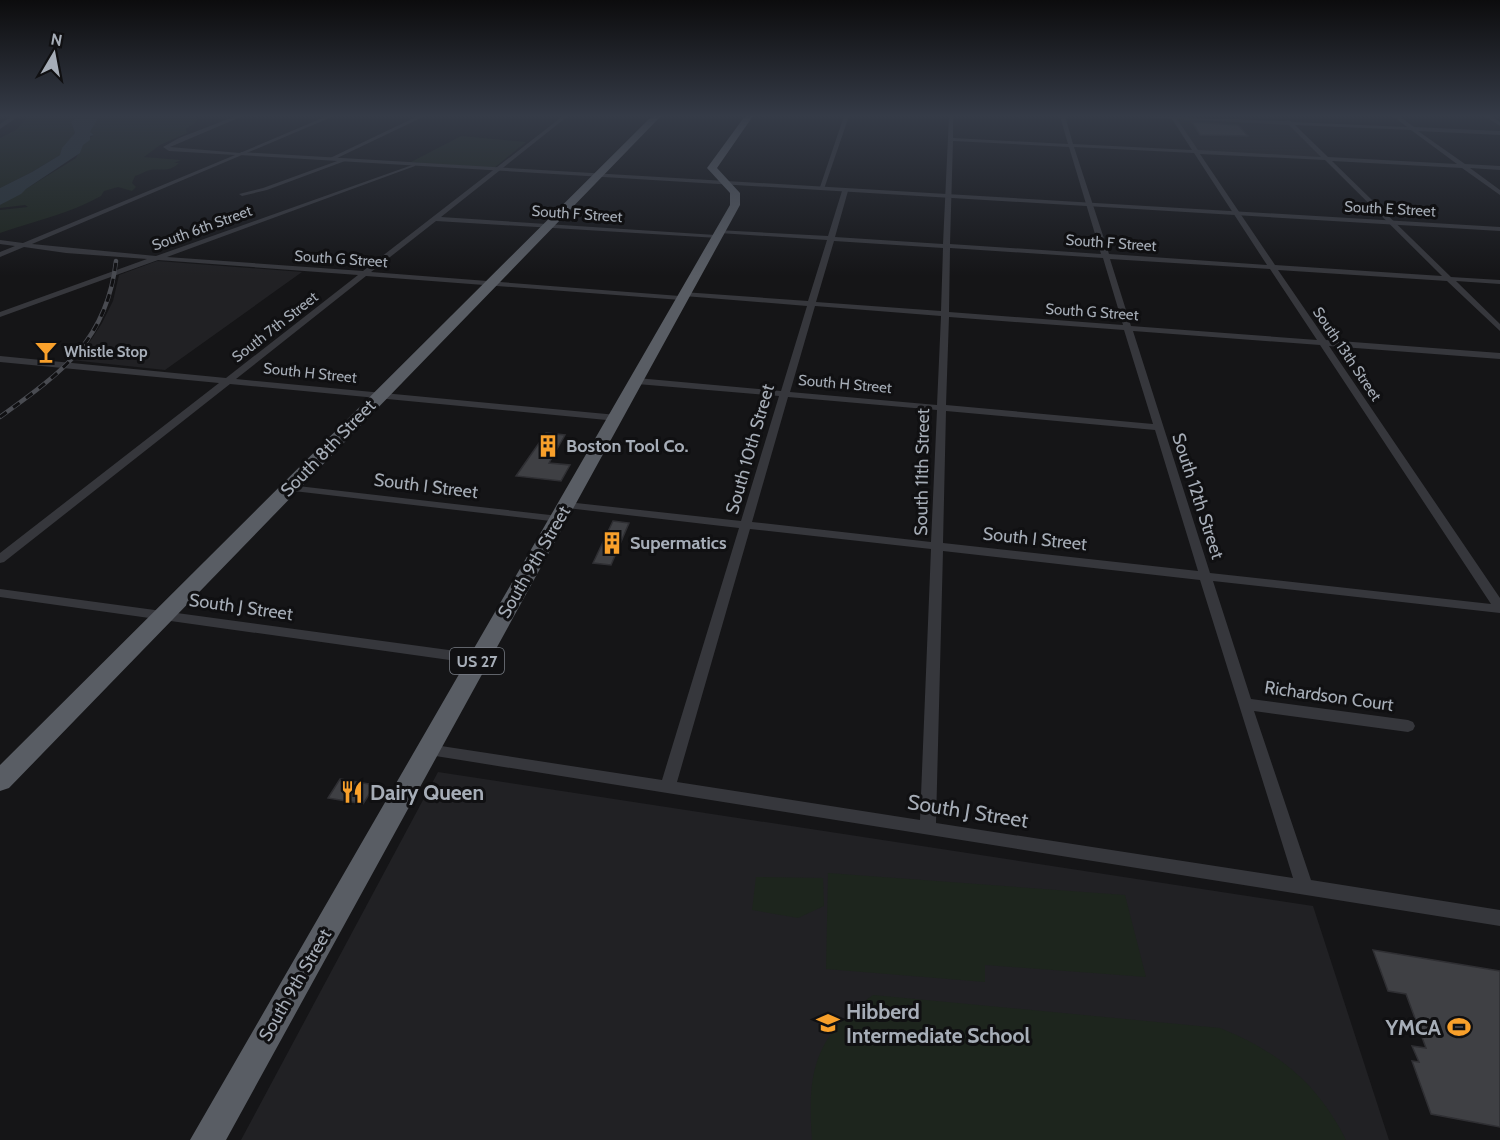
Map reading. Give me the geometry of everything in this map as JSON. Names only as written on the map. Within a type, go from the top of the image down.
[{"type":"highway","name":"South 8th Street","points":[[0,781],[605,169]]},
{"type":"highway","name":"South 9th Street","points":[[207,1140],[637,381],[736,201],[735,193],[713,169]]},
{"type":"street","points":[[0,255],[204,169]]},
{"type":"street","points":[[242,194],[274,186],[320,169]]},
{"type":"street","name":"South 6th Street","points":[[0,315],[401,169]]},
{"type":"street","name":"South E Street","points":[[484,169],[1500,229]]},
{"type":"street","points":[[821,189],[828,169]]},
{"type":"street","name":"South 11th Street","points":[[928,828],[949,169]]},
{"type":"street","name":"South 12th Street","points":[[1078,169],[1304,886]]},
{"type":"street","name":"South 13th Street","points":[[1207,169],[1500,608]]},
{"type":"street","points":[[1336,169],[1500,329]]},
{"type":"street","points":[[1467,169],[1500,193]]},
{"type":"street","name":"South 7th Street","points":[[0,559],[498,170]]},
{"type":"street","name":"South 10th Street","points":[[668,786],[845,191]]},
{"type":"street","name":"South F Street","points":[[437,219],[831,238],[1500,282]]},
{"type":"street","name":"South G Street","points":[[0,243],[365,274],[1500,356]]},
{"type":"street","name":"South H Street","points":[[0,359],[616,418]]},
{"type":"street","name":"South H Street","points":[[637,381],[1158,427]]},
{"type":"street","name":"South I Street","points":[[289,488],[563,512],[746,525],[1500,608]]},
{"type":"street","name":"South J Street","points":[[0,593],[478,659]]},
{"type":"street","name":"Richardson Court","points":[[1245,704],[1408,726]]},
{"type":"street","name":"South J Street","points":[[428,750],[1500,918]]},
{"type":"shaded area","points":[[0,169],[37,169],[32,172],[0,188]]},
{"type":"shaded area","points":[[37,169],[56,169],[21,194],[0,205],[0,188]]},
{"type":"shaded area","points":[[58,169],[164,169],[150,170],[135,176],[132,183],[136,187],[132,191],[118,187],[104,191],[101,196],[76,208],[0,233],[0,210],[28,207],[25,205],[0,208],[0,205]]},
{"type":"shaded area","points":[[157,261],[302,272],[165,370],[71,360],[89,343],[102,323],[113,301],[119,275]]},
{"type":"shaded area","name":"Hibberd Intermediate School","points":[[438,772],[1313,906],[1389,1140],[241,1140]]},
{"type":"shaded area","points":[[828,873],[1125,895],[1146,977],[985,965],[985,982],[826,969]]},
{"type":"shaded area","points":[[756,877],[823,878],[824,906],[798,918],[752,910]]},
{"type":"shaded area","points":[[873,995],[1220,1028],[1260,1047],[1294,1072],[1323,1102],[1346,1140],[812,1140],[811,1094],[819,1057],[826,1041],[838,1025]]},
{"type":"building","name":"Boston Tool Co.","points":[[546,433],[565,435],[549,463],[570,465],[561,481],[516,476]]},
{"type":"building","name":"Supermatics","points":[[613,521],[629,523],[611,565],[593,563]]},
{"type":"building","name":"Dairy Queen","points":[[340,779],[375,785],[363,804],[328,798]]},
{"type":"building","name":"YMCA","points":[[1373,950],[1500,971],[1500,1127],[1431,1114],[1412,1061],[1419,1062],[1412,1046],[1426,1048],[1406,994],[1388,991]]},
{"type":"railway","points":[[0,417],[43,385],[78,352],[103,313],[111,289],[116,261]]},
{"type":"place","name":"Whistle Stop","points":[[46,352]]},
{"type":"place","name":"Boston Tool Co.","points":[[548,446]]},
{"type":"place","name":"Supermatics","points":[[612,543]]},
{"type":"place","name":"Dairy Queen","points":[[352,792]]},
{"type":"place","name":"Hibberd Intermediate School","points":[[828,1023]]},
{"type":"place","name":"YMCA","points":[[1459,1027]]}]
